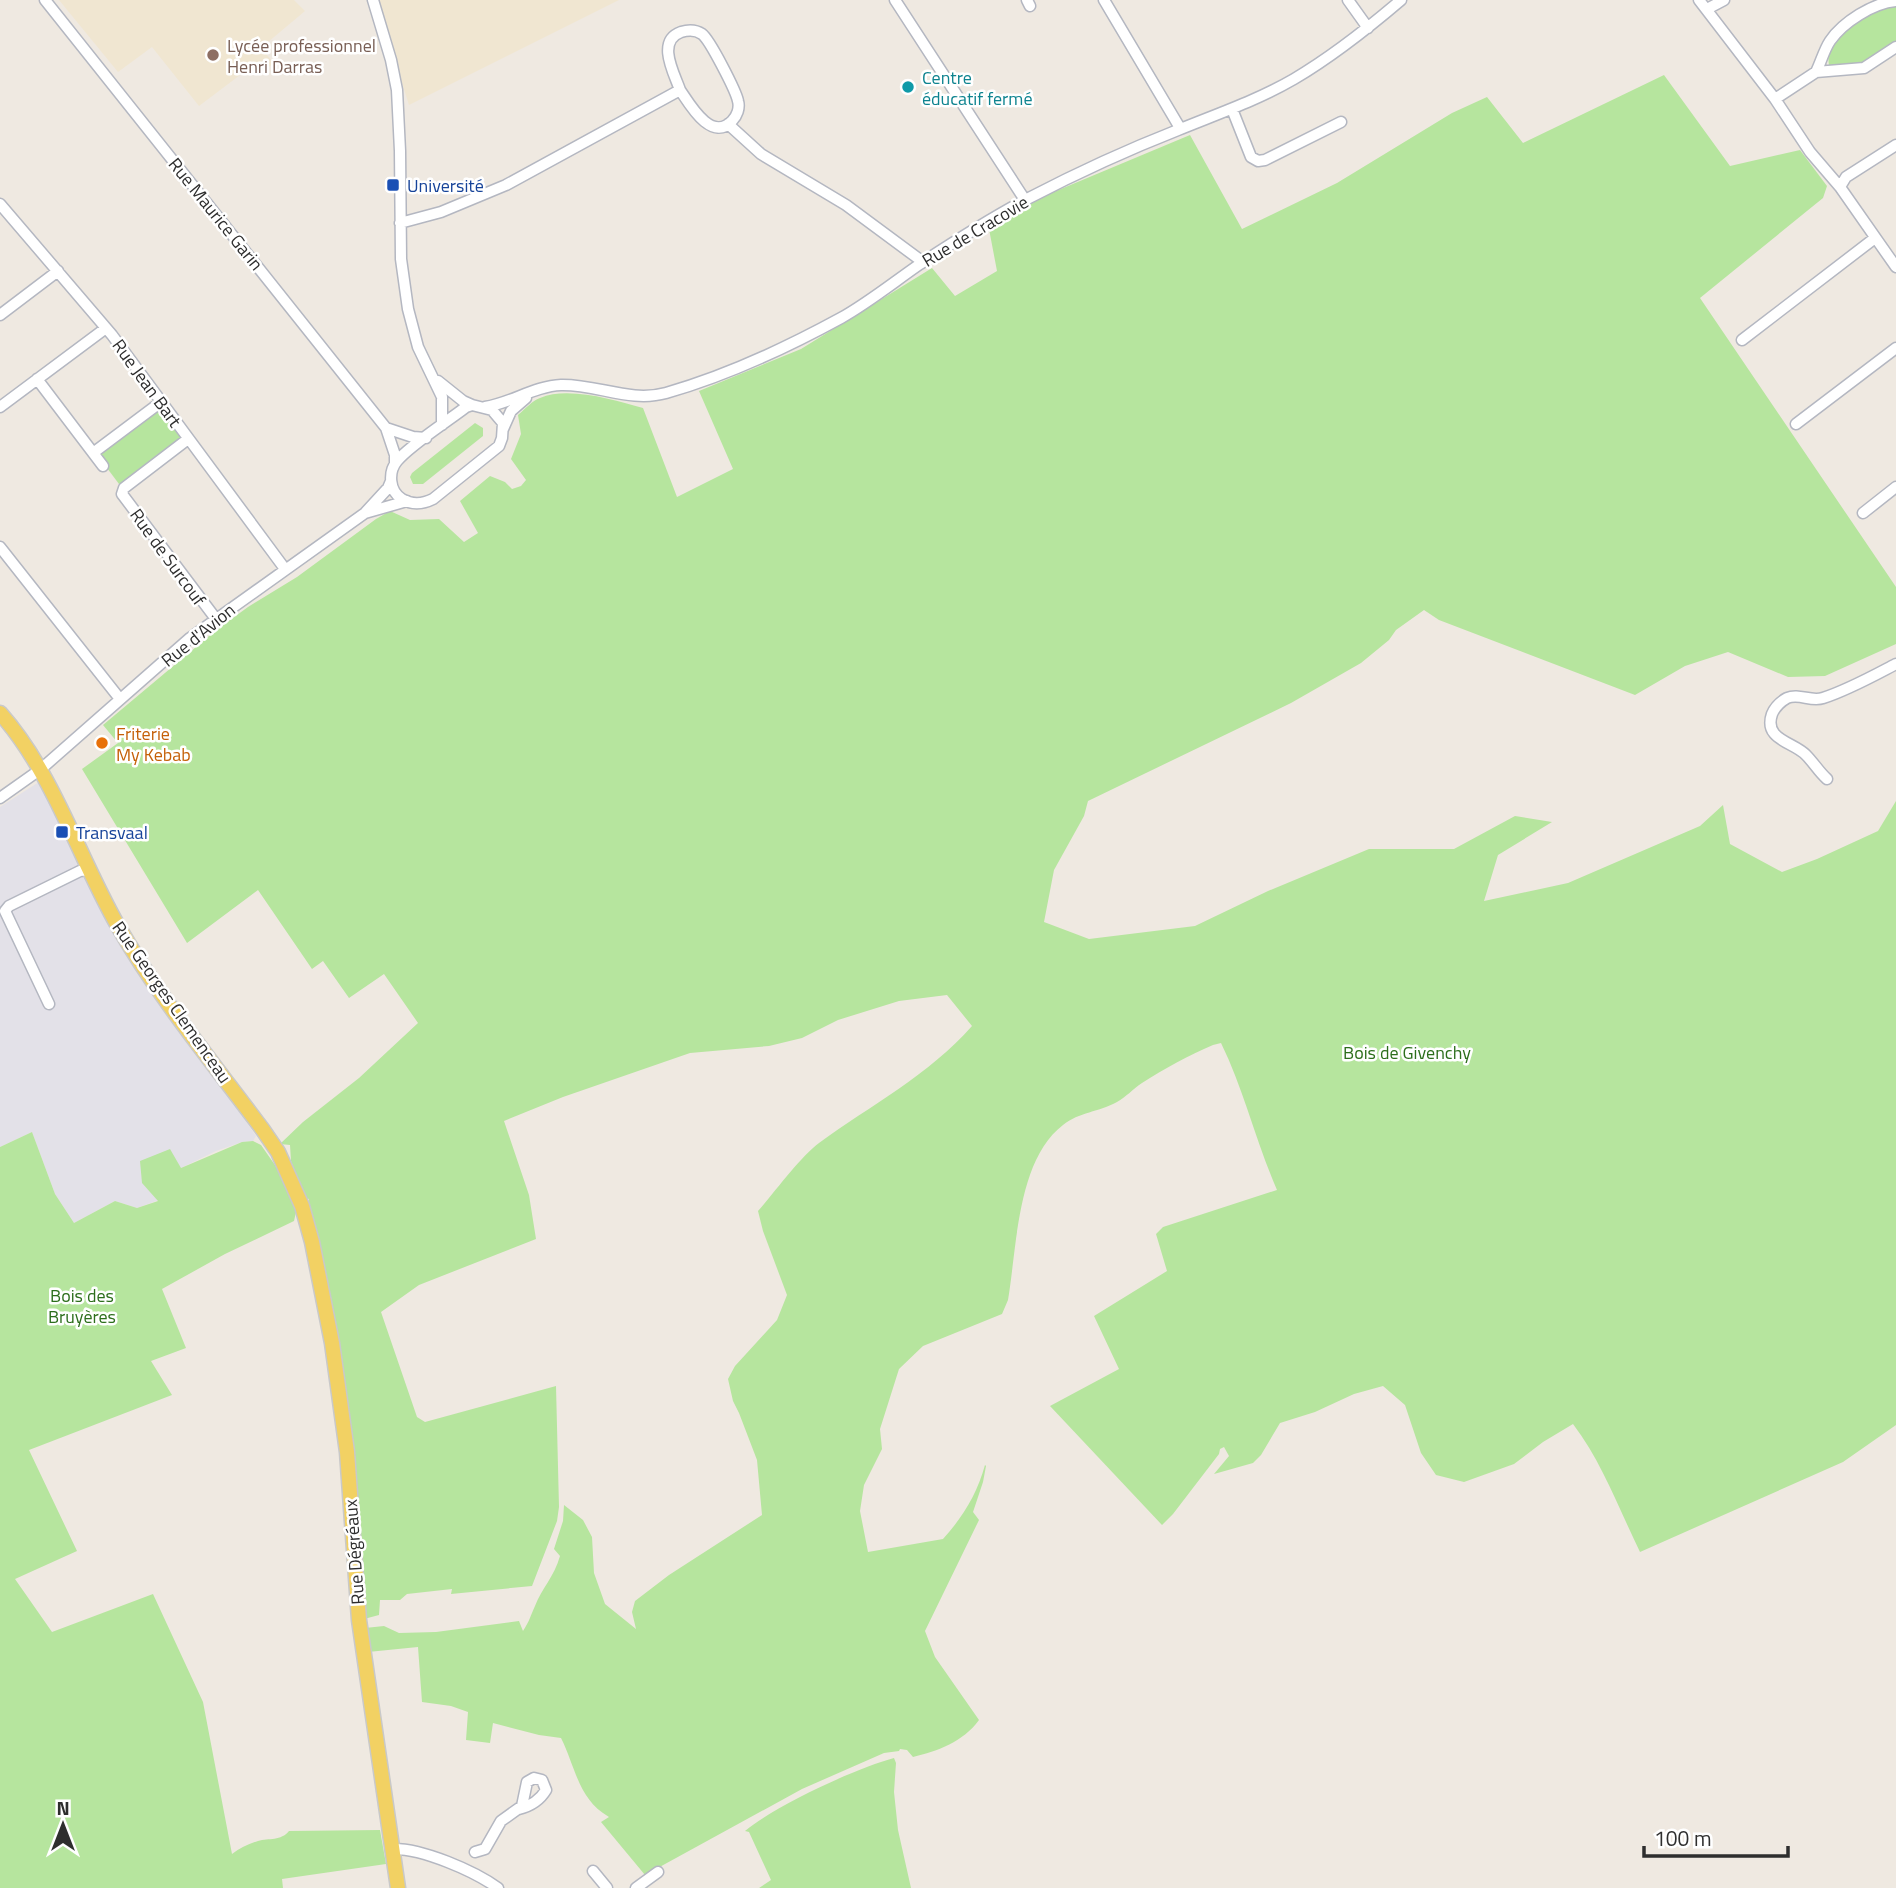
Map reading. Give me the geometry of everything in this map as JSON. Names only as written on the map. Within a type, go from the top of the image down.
[{"type":"main road","name":"Rue Georges Clemenceau","points":[[0,713],[41,769],[89,870],[134,952],[278,1152],[296,1189],[305,1218]]},
{"type":"main road","name":"Rue Dégréaux","points":[[305,1218],[312,1242],[340,1394],[359,1620],[398,1888]]},
{"type":"street","name":"Rue Maurice Garin","points":[[45,0],[386,428],[395,454],[395,463]]},
{"type":"street","points":[[373,0],[397,90],[401,259],[408,309],[418,347],[434,377],[444,405],[442,425]]},
{"type":"street","points":[[895,0],[1025,200]]},
{"type":"street","points":[[1104,0],[1181,128]]},
{"type":"street","points":[[1348,0],[1368,28]]},
{"type":"street","name":"Rue de Cracovie","points":[[485,407],[546,386],[563,385],[636,396],[666,393],[727,371],[842,317],[923,262],[1025,200],[1100,161],[1232,108],[1293,79],[1368,28],[1401,0]]},
{"type":"street","points":[[1699,0],[1775,99],[1810,152],[1840,187],[1896,267]]},
{"type":"street","points":[[1707,9],[1724,0]]},
{"type":"street","points":[[1816,72],[1829,43],[1839,29],[1878,5],[1896,1]]},
{"type":"street","points":[[697,32],[708,40],[738,100],[738,110],[729,124],[713,126],[701,119],[680,90],[668,56],[668,47],[676,35],[697,32]]},
{"type":"street","points":[[1775,99],[1816,72],[1864,68],[1896,47]]},
{"type":"street","points":[[400,223],[419,220],[506,185],[680,90]]},
{"type":"street","points":[[1232,108],[1251,157],[1258,161],[1341,122]]},
{"type":"street","points":[[729,124],[761,154],[846,205],[923,262]]},
{"type":"street","points":[[1840,187],[1846,177],[1896,145]]},
{"type":"street","name":"Rue Jean Bart","points":[[0,204],[106,328],[285,569]]},
{"type":"street","points":[[1742,340],[1875,238]]},
{"type":"street","points":[[0,315],[58,271]]},
{"type":"street","points":[[0,407],[106,328]]},
{"type":"street","points":[[1796,425],[1896,348]]},
{"type":"street","points":[[434,377],[463,401],[485,407],[497,414],[503,423],[503,429]]},
{"type":"street","points":[[37,379],[103,466]]},
{"type":"street","points":[[503,429],[511,411],[531,393]]},
{"type":"street","points":[[93,453],[161,402]]},
{"type":"street","points":[[407,501],[395,493],[391,481],[395,463],[472,405]]},
{"type":"street","points":[[386,428],[413,437],[426,438]]},
{"type":"street","name":"Rue d'Avion","points":[[365,513],[407,501],[420,503],[433,499],[499,446],[503,429]]},
{"type":"street","name":"Rue de Surcouf","points":[[188,439],[124,488],[122,494],[216,619]]},
{"type":"street","name":"Rue d'Avion","points":[[0,798],[41,769],[216,619],[365,513],[391,481]]},
{"type":"street","points":[[1863,513],[1896,487]]},
{"type":"street","points":[[0,547],[120,699]]},
{"type":"street","points":[[1827,779],[1817,771],[1806,755],[1777,737],[1771,721],[1778,704],[1795,696],[1821,699],[1896,664]]},
{"type":"street","points":[[49,1004],[5,911],[9,906],[80,871],[89,870]]},
{"type":"street","points":[[475,1852],[485,1849],[501,1821],[519,1809]]},
{"type":"street","points":[[392,1849],[406,1849],[459,1867],[481,1876],[498,1888]]},
{"type":"street","points":[[593,1871],[607,1888]]},
{"type":"street","points":[[636,1888],[658,1872]]},
{"type":"shaded area","name":"Lycée professionnel Henri Darras","points":[[59,0],[294,0],[305,11],[261,48],[274,63],[262,72],[252,66],[199,106],[152,47],[118,72]]},
{"type":"shaded area","points":[[619,0],[409,105],[376,1]]},
{"type":"shaded area","points":[[39,782],[114,931],[256,1136],[253,1141],[216,1151],[181,1168],[159,1200],[137,1208],[115,1201],[74,1223],[55,1194],[32,1132],[0,1147],[0,807]]},
{"type":"green space","points":[[1896,3],[1896,42],[1855,66],[1837,68],[1829,65],[1829,55],[1834,45],[1852,25],[1875,10]]},
{"type":"green space","name":"Bois de Givenchy","points":[[1664,75],[1730,166],[1800,150],[1827,186],[1823,198],[1700,298],[1896,587],[1896,644],[1825,676],[1788,677],[1728,652],[1685,666],[1635,695],[1439,620],[1424,610],[1396,630],[1389,640],[1361,663],[1291,703],[1088,801],[1084,816],[1054,870],[1044,922],[1089,939],[1195,926],[1268,891],[1369,849],[1454,849],[1515,816],[1552,822],[1498,855],[1484,901],[1568,883],[1700,826],[1723,805],[1730,844],[1782,872],[1878,831],[1896,801],[1896,1425],[1843,1462],[1640,1552],[1601,1470],[1573,1424],[1514,1464],[1464,1482],[1436,1475],[1421,1453],[1405,1405],[1383,1386],[1354,1394],[1315,1412],[1280,1423],[1261,1455],[1253,1463],[1214,1474],[1229,1456],[1224,1447],[1220,1449],[1219,1454],[1162,1525],[1050,1406],[1119,1369],[1094,1316],[1167,1271],[1156,1234],[1163,1227],[1277,1190],[1229,1061],[1221,1043],[1213,1045],[1142,1083],[1117,1102],[1069,1121],[1048,1140],[1036,1160],[1028,1182],[1017,1231],[1008,1300],[1002,1314],[923,1346],[899,1369],[880,1429],[882,1449],[864,1485],[860,1511],[868,1552],[943,1539],[969,1505],[986,1466],[973,1512],[979,1520],[925,1631],[935,1657],[979,1720],[958,1740],[941,1748],[913,1757],[907,1750],[900,1749],[884,1753],[802,1789],[645,1875],[601,1822],[609,1817],[599,1810],[584,1792],[561,1738],[493,1723],[490,1743],[466,1740],[468,1712],[451,1706],[422,1702],[418,1647],[368,1652],[365,1628],[384,1626],[399,1633],[436,1632],[519,1621],[523,1631],[560,1556],[554,1549],[563,1521],[564,1505],[583,1520],[592,1537],[594,1573],[605,1604],[636,1629],[632,1612],[635,1601],[669,1575],[762,1515],[757,1460],[733,1401],[728,1379],[735,1366],[777,1320],[787,1295],[758,1211],[812,1149],[918,1075],[972,1026],[947,995],[899,1001],[838,1020],[802,1038],[769,1046],[690,1053],[563,1097],[504,1121],[529,1195],[536,1239],[419,1285],[381,1312],[417,1417],[425,1422],[556,1386],[559,1507],[557,1521],[532,1586],[451,1594],[452,1589],[407,1594],[400,1600],[380,1600],[379,1615],[364,1619],[353,1445],[331,1297],[318,1236],[308,1207],[309,1199],[305,1198],[291,1161],[290,1145],[280,1144],[303,1122],[359,1078],[418,1023],[384,974],[349,998],[323,961],[312,969],[258,890],[187,943],[82,769],[118,743],[103,725],[215,631],[390,511],[410,520],[439,519],[464,542],[478,533],[460,501],[490,476],[505,482],[512,489],[521,486],[526,480],[511,459],[521,434],[518,415],[540,398],[564,393],[577,394],[643,408],[677,497],[733,469],[699,391],[801,349],[932,268],[955,296],[997,271],[989,229],[1037,199],[1190,135],[1242,229],[1337,183],[1452,113],[1487,97],[1523,143]]},
{"type":"green space","points":[[156,409],[162,410],[181,436],[181,441],[119,484],[98,456],[99,451]]},
{"type":"green space","points":[[475,423],[483,428],[483,436],[423,484],[413,484],[410,477],[412,473]]},
{"type":"green space","name":"Bois des Bruyères","points":[[32,1132],[55,1194],[74,1223],[115,1201],[137,1208],[158,1201],[142,1183],[140,1161],[170,1149],[181,1168],[242,1142],[253,1141],[261,1145],[284,1178],[296,1212],[294,1221],[225,1254],[162,1289],[186,1348],[151,1361],[172,1395],[29,1450],[77,1551],[15,1579],[52,1632],[153,1594],[203,1702],[232,1854],[251,1843],[279,1838],[289,1831],[380,1830],[386,1864],[282,1879],[283,1888],[0,1888],[0,1147]]},
{"type":"green space","points":[[894,1758],[898,1830],[911,1888],[759,1888],[771,1880],[749,1832],[745,1831],[776,1810],[816,1789]]},
{"type":"place","name":"Lycée professionnel Henri Darras","points":[[213,55]]},
{"type":"place","name":"Centre éducatif fermé","points":[[908,87]]},
{"type":"place","name":"Université","points":[[393,185]]},
{"type":"place","name":"Friterie My Kebab","points":[[102,743]]},
{"type":"place","name":"Transvaal","points":[[62,832]]}]
